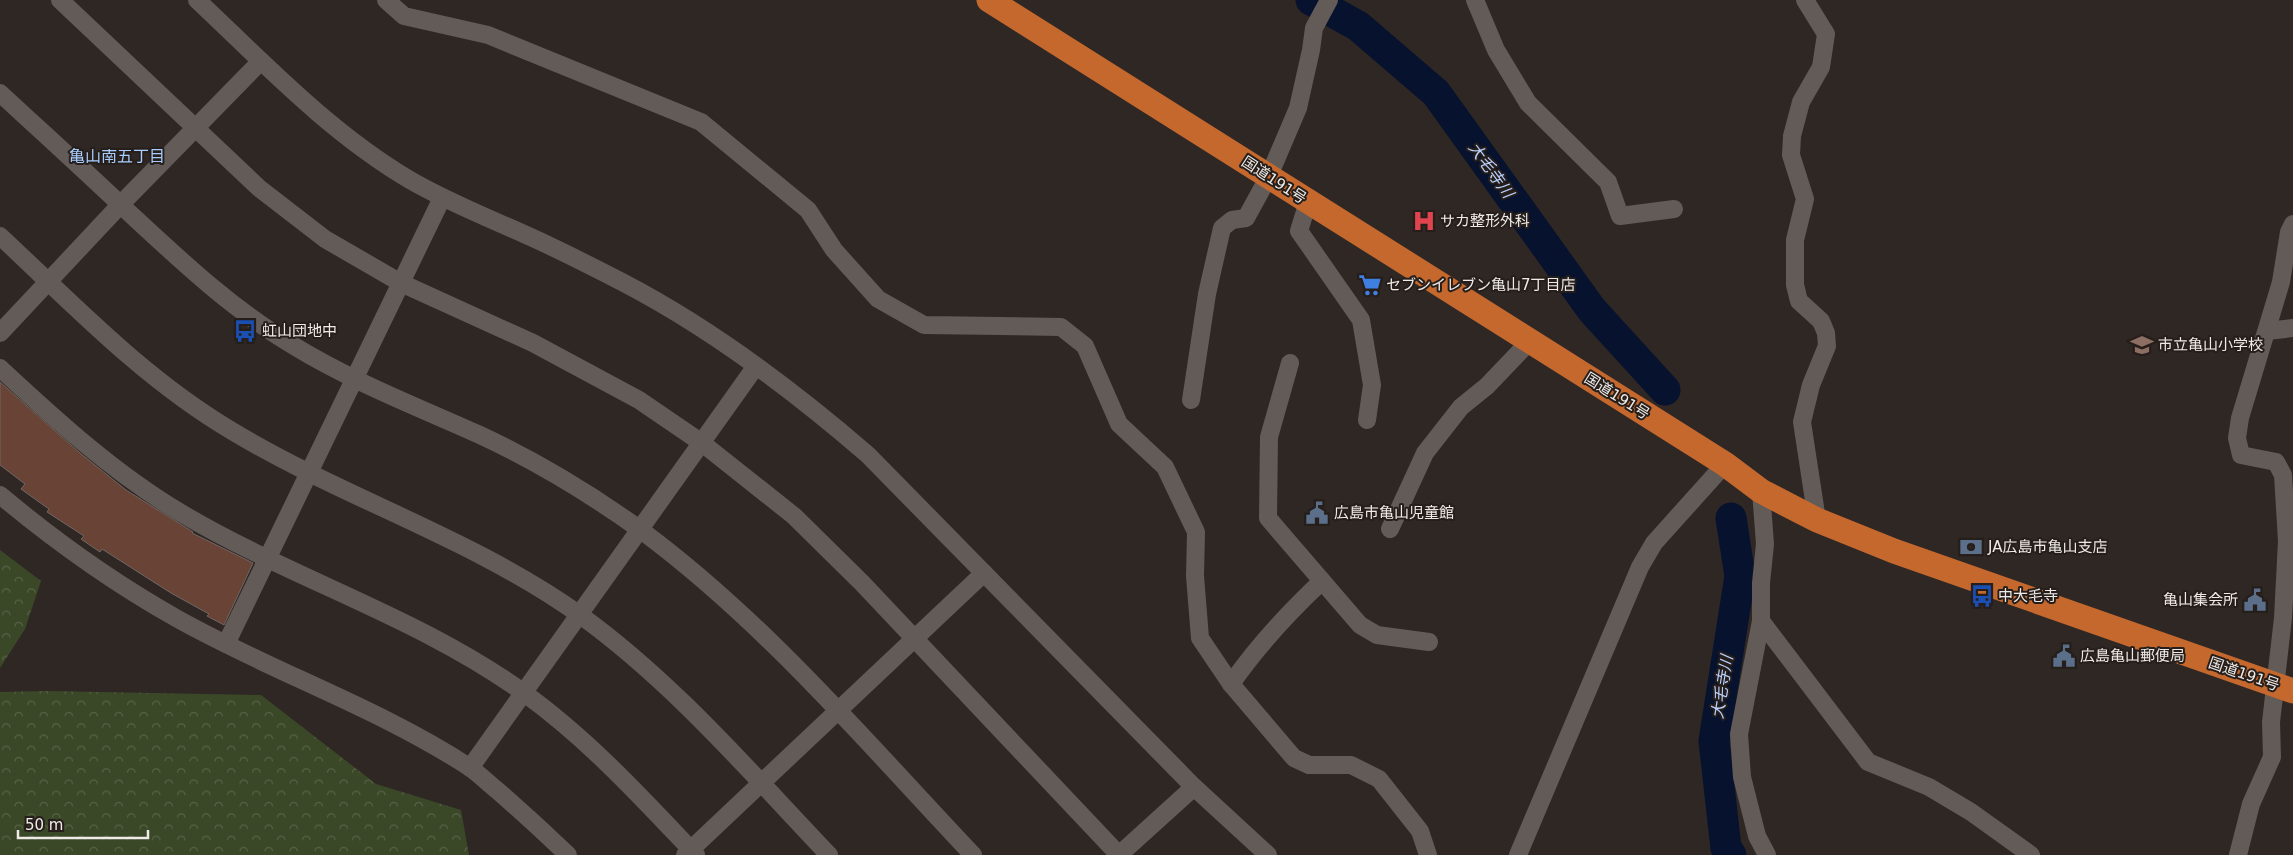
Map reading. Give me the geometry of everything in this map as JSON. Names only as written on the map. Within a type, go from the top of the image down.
[{"type":"highway","name":"国道191号","points":[[989,0],[1725,464],[1761,491],[1817,520],[1894,551],[2285,688]]},
{"type":"street","points":[[60,0],[259,188],[325,239],[401,283],[532,343],[639,400],[702,443],[794,516],[862,583],[1119,855],[1194,787]]},
{"type":"street","points":[[198,0],[325,120],[362,150],[442,198],[547,244],[626,284],[693,322],[816,410],[868,455],[1194,787],[1268,855]]},
{"type":"street","points":[[386,0],[404,16],[488,35],[701,122],[808,210],[834,250],[878,299],[924,325],[1061,327],[1085,346],[1119,424],[1165,467],[1196,532],[1195,576],[1200,638],[1231,684],[1294,758],[1309,765],[1351,765],[1379,780],[1420,832],[1428,855]]},
{"type":"street","points":[[1192,400],[1207,294],[1222,228],[1232,220],[1246,218],[1269,176],[1298,108],[1314,28],[1328,0]]},
{"type":"street","points":[[1475,0],[1496,50],[1528,103],[1608,182],[1620,216],[1674,209]]},
{"type":"street","points":[[1805,0],[1826,34],[1821,67],[1801,102],[1792,136],[1791,156],[1805,198],[1795,240],[1795,285],[1799,301],[1820,321],[1826,333],[1827,346],[1811,385],[1802,422],[1817,520]]},
{"type":"street","points":[[0,333],[121,204],[262,61]]},
{"type":"street","points":[[0,93],[200,278],[237,308],[294,346],[355,378],[484,437],[564,481],[640,530],[699,576],[756,628],[838,711],[973,855]]},
{"type":"street","points":[[226,644],[442,198]]},
{"type":"street","points":[[1308,202],[1299,231],[1361,320],[1372,385],[1367,420]]},
{"type":"street","points":[[2238,855],[2250,804],[2272,757],[2271,722],[2285,688],[2283,618],[2287,541],[2283,475],[2276,462],[2241,455],[2238,438],[2240,418],[2281,282],[2289,232],[2293,224]]},
{"type":"street","points":[[0,236],[123,352],[177,395],[232,431],[309,473],[444,536],[522,579],[579,615],[648,672],[761,784],[829,855]]},
{"type":"street","points":[[2267,331],[2293,328]]},
{"type":"street","points":[[1390,529],[1425,453],[1461,407],[1487,386],[1530,341]]},
{"type":"street","points":[[1290,363],[1269,437],[1268,518],[1360,625],[1377,635],[1429,642]]},
{"type":"street","points":[[470,768],[756,366]]},
{"type":"street","points":[[0,368],[66,429],[112,465],[181,513],[267,559],[462,653],[524,692],[576,734],[632,788],[691,853],[984,572]]},
{"type":"street","points":[[1518,855],[1640,567],[1654,543],[1725,464]]},
{"type":"street","points":[[1761,491],[1765,544],[1761,583],[1761,621],[1739,734],[1742,778],[1757,836],[1767,855]]},
{"type":"street","points":[[0,495],[43,531],[114,581],[177,618],[226,644],[381,716],[470,768],[535,822],[568,855]]},
{"type":"street","points":[[1231,684],[1255,649],[1284,617],[1322,581]]},
{"type":"street","points":[[1761,621],[1868,762],[1929,787],[1971,812],[2031,855]]},
{"type":"green space","points":[[0,550],[41,581],[25,629],[0,668]]},
{"type":"green space","points":[[47,691],[261,695],[376,784],[461,810],[469,855],[0,855],[0,692]]},
{"type":"building","points":[[0,382],[80,453],[126,490],[192,533],[253,563],[224,625],[102,549],[100,552],[81,539],[84,536],[47,512],[49,509],[21,489],[25,484],[0,465]]},
{"type":"waterway","name":"大毛寺川","points":[[1311,0],[1358,26],[1436,93],[1592,310],[1665,390]]},
{"type":"waterway","name":"大毛寺川","points":[[1731,518],[1740,576],[1714,741],[1726,848],[1731,855]]},
{"type":"place","name":"サカ整形外科","points":[[1424,221]]},
{"type":"place","name":"セブンイレブン亀山7丁目店","points":[[1370,285]]},
{"type":"place","name":"虹山団地中","points":[[245,331]]},
{"type":"place","name":"市立亀山小学校","points":[[2142,345]]},
{"type":"place","name":"広島市亀山児童館","points":[[1317,513]]},
{"type":"place","name":"JA広島市亀山支店","points":[[1971,547]]},
{"type":"place","name":"中大毛寺","points":[[1982,596]]},
{"type":"place","name":"亀山集会所","points":[[2255,600]]},
{"type":"place","name":"広島亀山郵便局","points":[[2064,656]]},
{"type":"district","name":"亀山南五丁目","points":[[117,156]]}]
